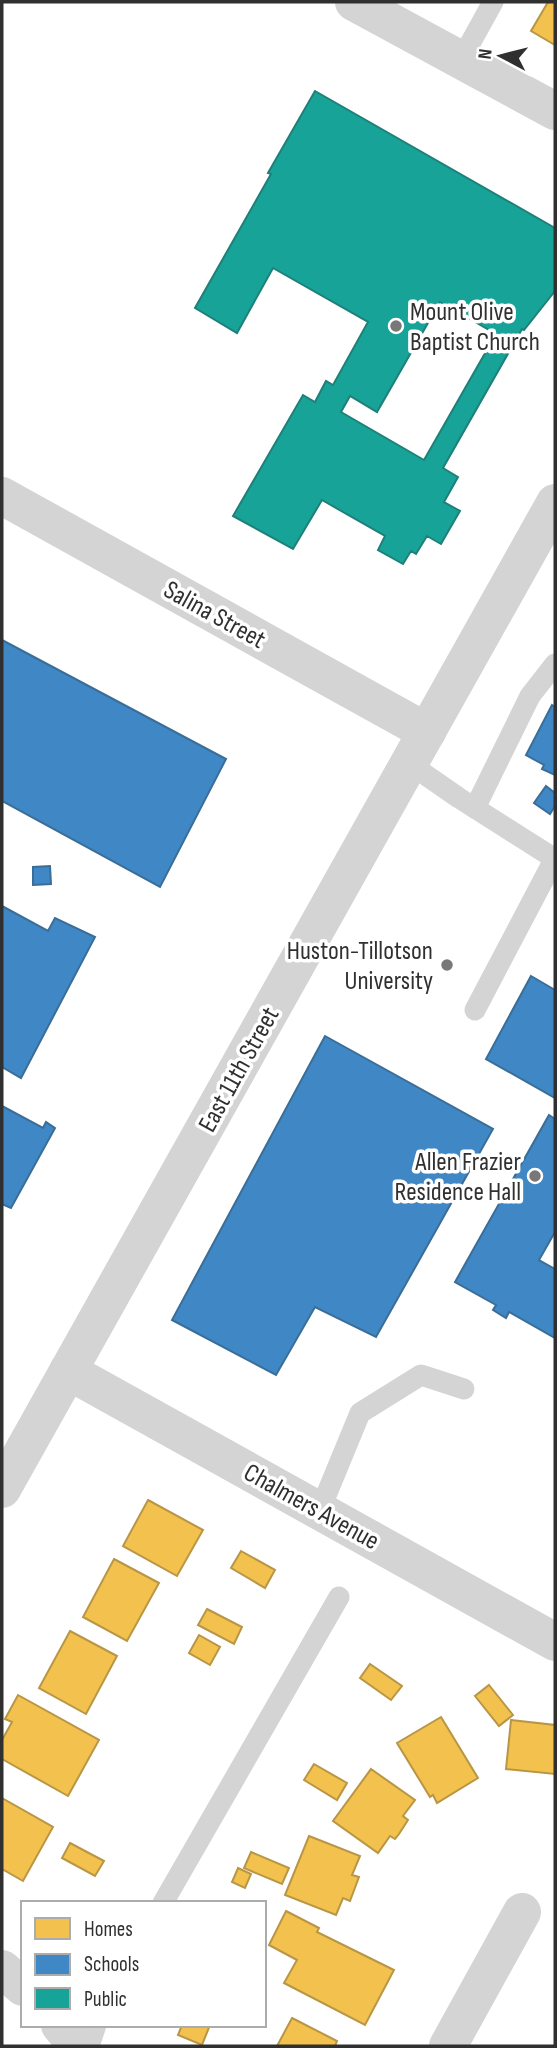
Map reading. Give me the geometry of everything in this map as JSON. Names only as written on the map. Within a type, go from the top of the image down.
[{"type":"street","points":[[354,2],[555,111]]},
{"type":"street","name":"Salina Street","points":[[2,496],[419,748]]},
{"type":"street","name":"East 11th Street","points":[[2,1489],[555,503]]},
{"type":"street","name":"Chalmers Avenue","points":[[68,1371],[555,1642]]},
{"type":"street","points":[[448,2046],[522,1913]]},
{"type":"street","points":[[2,1969],[21,1985]]},
{"type":"street","points":[[62,2027],[77,2046]]},
{"type":"lane","points":[[461,60],[493,2]]},
{"type":"lane","points":[[475,808],[530,696],[555,664]]},
{"type":"lane","points":[[419,748],[475,808],[555,859],[475,1010]]},
{"type":"lane","points":[[320,1510],[360,1413],[421,1376],[464,1389]]},
{"type":"lane","points":[[164,1901],[339,1597]]},
{"type":"lane","points":[[89,2046],[95,2027]]},
{"type":"building: Homes","points":[[548,2],[555,2],[555,45],[531,31]]},
{"type":"building: Homes","points":[[148,1500],[203,1530],[177,1576],[123,1546]]},
{"type":"building: Homes","points":[[241,1551],[275,1570],[265,1588],[231,1568]]},
{"type":"building: Homes","points":[[114,1559],[159,1583],[127,1641],[83,1617]]},
{"type":"building: Homes","points":[[207,1609],[242,1627],[234,1644],[198,1625]]},
{"type":"building: Homes","points":[[70,1631],[117,1656],[86,1714],[39,1688]]},
{"type":"building: Homes","points":[[199,1635],[220,1647],[210,1665],[189,1653]]},
{"type":"building: Homes","points":[[370,1664],[402,1686],[391,1700],[360,1678]]},
{"type":"building: Homes","points":[[489,1685],[513,1715],[499,1726],[475,1696]]},
{"type":"building: Homes","points":[[18,1695],[99,1740],[68,1796],[2,1759],[2,1740],[12,1722],[5,1719]]},
{"type":"building: Homes","points":[[441,1717],[478,1778],[437,1803],[433,1795],[430,1797],[397,1743]]},
{"type":"building: Homes","points":[[511,1720],[555,1725],[555,1774],[506,1769]]},
{"type":"building: Homes","points":[[314,1764],[347,1783],[337,1800],[304,1780]]},
{"type":"building: Homes","points":[[371,1769],[415,1800],[403,1816],[408,1820],[399,1834],[395,1839],[390,1836],[378,1853],[333,1821]]},
{"type":"building: Homes","points":[[2,1798],[53,1827],[23,1881],[2,1869]]},
{"type":"building: Homes","points":[[309,1836],[360,1856],[352,1875],[359,1877],[350,1901],[343,1898],[336,1915],[285,1895]]},
{"type":"building: Homes","points":[[70,1843],[104,1861],[95,1876],[62,1858]]},
{"type":"building: Homes","points":[[251,1852],[289,1868],[282,1884],[244,1868]]},
{"type":"building: Homes","points":[[238,1868],[251,1874],[245,1888],[232,1882]]},
{"type":"building: Homes","points":[[286,1911],[319,1928],[317,1932],[394,1970],[365,2025],[284,1983],[297,1960],[269,1945]]},
{"type":"building: Homes","points":[[292,2018],[337,2041],[335,2046],[277,2046]]},
{"type":"building: Homes","points":[[181,2027],[209,2027],[202,2045],[178,2035]]},
{"type":"building: Schools","points":[[2,640],[226,759],[160,887],[2,801]]},
{"type":"building: Schools","points":[[552,705],[555,707],[555,775],[542,769],[544,765],[526,755]]},
{"type":"building: Schools","points":[[546,786],[555,793],[555,806],[550,814],[534,803]]},
{"type":"building: Schools","points":[[50,866],[51,884],[33,885],[33,867]]},
{"type":"building: Schools","points":[[2,906],[48,931],[55,918],[95,937],[21,1078],[2,1067]]},
{"type":"building: Schools","name":"Allen Frazier Residence Hall","points":[[531,976],[555,990],[555,1098],[486,1059]]},
{"type":"building: Schools","points":[[325,1036],[493,1129],[376,1337],[315,1307],[276,1375],[172,1320]]},
{"type":"building: Schools","points":[[2,1106],[43,1128],[46,1122],[55,1128],[11,1208],[2,1204]]},
{"type":"building: Schools","name":"Allen Frazier Residence Hall","points":[[549,1115],[555,1119],[555,1232],[539,1260],[555,1269],[555,1338],[509,1312],[506,1318],[493,1310],[496,1305],[455,1282]]},
{"type":"building: Public","name":"Mount Olive Baptist Church","points":[[315,91],[555,228],[555,291],[524,330],[522,329],[443,468],[458,477],[444,502],[460,511],[441,544],[427,536],[416,554],[411,551],[403,564],[378,550],[385,536],[322,500],[293,549],[233,516],[303,395],[315,402],[326,381],[333,385],[368,322],[273,268],[237,333],[195,308],[271,174],[268,173]],"holes":[[[440,302],[496,334],[424,460],[341,412],[350,396],[377,412]]]},
{"type":"place","name":"Mount Olive Baptist Church","points":[[396,326]]},
{"type":"place","name":"Huston-Tillotson University","points":[[447,965]]},
{"type":"place","name":"Allen Frazier Residence Hall","points":[[535,1176]]}]
